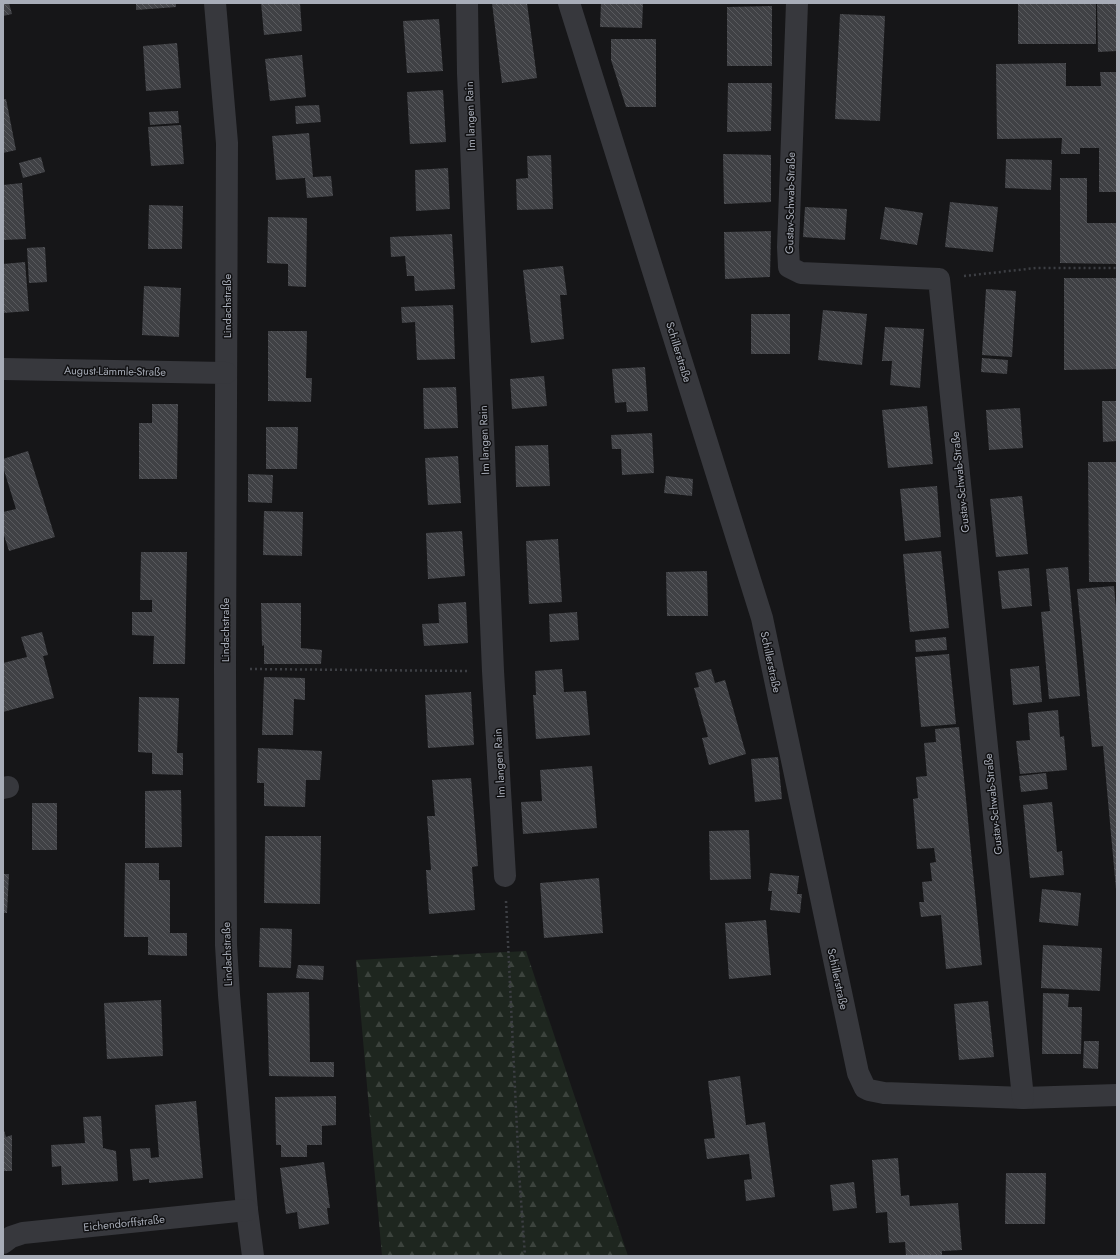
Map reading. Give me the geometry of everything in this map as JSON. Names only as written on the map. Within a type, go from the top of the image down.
[{"type":"street","name":"Lindachstraße","points":[[215,3],[227,143],[225,669],[226,945],[229,1003],[247,1210],[253,1256]]},
{"type":"street","name":"Im langen Rain","points":[[467,3],[469,89],[493,672],[505,876]]},
{"type":"street","name":"Schillerstraße","points":[[569,3],[762,618],[854,1058],[860,1080],[865,1088],[884,1092],[1023,1098],[1117,1095]]},
{"type":"street","name":"Gustav-Schwab-Straße","points":[[796,3],[788,239],[789,267],[801,274],[939,279],[1023,1098]]},
{"type":"street","name":"August-Lämmle-Straße","points":[[3,369],[226,373]]},
{"type":"street","name":"Eichendorffstraße","points":[[3,1243],[11,1237],[23,1233],[247,1210]]},
{"type":"path","points":[[939,279],[1036,268],[1117,268]]},
{"type":"path","points":[[225,669],[493,672]]},
{"type":"path","points":[[505,876],[519,1172],[525,1256]]},
{"type":"green space","points":[[526,951],[628,1256],[382,1256],[356,960]]},
{"type":"building","points":[[3,3],[9,3],[12,14],[3,16]]},
{"type":"building","points":[[136,3],[176,3],[176,7],[136,10]]},
{"type":"building","points":[[261,3],[300,3],[302,31],[264,35]]},
{"type":"building","points":[[492,3],[527,3],[537,78],[502,83]]},
{"type":"building","points":[[601,3],[643,3],[642,28],[600,27]]},
{"type":"building","points":[[1018,3],[1096,3],[1096,44],[1018,44]]},
{"type":"building","points":[[1097,3],[1117,3],[1117,51],[1098,52]]},
{"type":"building","points":[[772,6],[772,66],[727,66],[727,7]]},
{"type":"building","points":[[840,14],[885,16],[880,121],[835,119]]},
{"type":"building","points":[[439,19],[443,71],[407,73],[403,21]]},
{"type":"building","points":[[611,39],[656,39],[656,107],[626,107],[611,60]]},
{"type":"building","points":[[177,43],[181,88],[146,91],[143,46]]},
{"type":"building","points":[[302,55],[306,97],[270,101],[265,59]]},
{"type":"building","points":[[1066,63],[1066,86],[1101,86],[1100,72],[1117,72],[1117,192],[1099,192],[1099,148],[1080,148],[1080,154],[1061,154],[1062,138],[997,139],[996,64]]},
{"type":"building","points":[[728,83],[772,83],[771,131],[727,132]]},
{"type":"building","points":[[443,90],[446,142],[410,144],[407,92]]},
{"type":"building","points":[[3,99],[6,99],[16,150],[3,153]]},
{"type":"building","points":[[319,105],[321,122],[296,124],[295,106]]},
{"type":"building","points":[[178,111],[179,123],[150,125],[149,112]]},
{"type":"building","points":[[181,125],[184,164],[151,166],[148,127]]},
{"type":"building","points":[[309,133],[313,177],[331,176],[333,196],[307,198],[305,178],[276,180],[272,136]]},
{"type":"building","points":[[723,154],[771,155],[771,202],[724,204]]},
{"type":"building","points":[[551,155],[553,209],[517,210],[516,179],[528,178],[527,156]]},
{"type":"building","points":[[41,157],[45,172],[23,178],[19,163]]},
{"type":"building","points":[[1006,159],[1052,160],[1051,190],[1005,188]]},
{"type":"building","points":[[448,168],[450,209],[416,211],[415,170]]},
{"type":"building","points":[[1060,178],[1087,178],[1087,223],[1117,223],[1117,264],[1060,263]]},
{"type":"building","points":[[22,183],[26,239],[3,240],[3,185]]},
{"type":"building","points":[[950,202],[998,207],[993,252],[945,247]]},
{"type":"building","points":[[149,205],[183,206],[182,249],[148,249]]},
{"type":"building","points":[[805,207],[847,209],[845,240],[803,237]]},
{"type":"building","points":[[885,207],[923,213],[917,245],[880,239]]},
{"type":"building","points":[[268,217],[307,218],[306,287],[288,286],[288,264],[267,263]]},
{"type":"building","points":[[771,231],[770,277],[725,279],[724,232]]},
{"type":"building","points":[[452,234],[455,289],[415,291],[414,276],[407,276],[405,256],[391,257],[390,237]]},
{"type":"building","points":[[45,247],[47,282],[29,283],[27,248]]},
{"type":"building","points":[[25,262],[29,311],[3,313],[3,264]]},
{"type":"building","points":[[563,266],[567,295],[560,295],[564,339],[531,343],[523,270]]},
{"type":"building","points":[[1064,278],[1117,278],[1117,369],[1064,370]]},
{"type":"building","points":[[144,286],[181,288],[179,337],[142,335]]},
{"type":"building","points":[[986,289],[1016,291],[1012,357],[982,355]]},
{"type":"building","points":[[453,305],[455,359],[417,360],[415,322],[402,323],[401,307]]},
{"type":"building","points":[[823,310],[867,314],[862,365],[818,360]]},
{"type":"building","points":[[751,314],[790,314],[790,354],[751,354]]},
{"type":"building","points":[[885,327],[924,329],[920,388],[890,385],[892,361],[882,361]]},
{"type":"building","points":[[268,331],[307,331],[306,378],[312,378],[311,402],[268,401]]},
{"type":"building","points":[[982,358],[1008,360],[1007,374],[981,372]]},
{"type":"building","points":[[645,367],[648,411],[627,412],[626,402],[615,403],[612,369]]},
{"type":"building","points":[[544,376],[547,406],[512,409],[510,379]]},
{"type":"building","points":[[456,387],[458,428],[424,429],[423,388]]},
{"type":"building","points":[[1102,401],[1117,401],[1117,441],[1103,442]]},
{"type":"building","points":[[152,404],[178,404],[177,479],[139,479],[139,423],[152,423]]},
{"type":"building","points":[[927,406],[933,464],[888,468],[882,410]]},
{"type":"building","points":[[1020,408],[1023,448],[989,450],[986,410]]},
{"type":"building","points":[[266,427],[298,427],[297,469],[266,469]]},
{"type":"building","points":[[652,433],[654,473],[622,475],[621,449],[612,449],[611,435]]},
{"type":"building","points":[[548,445],[550,486],[516,487],[515,446]]},
{"type":"building","points":[[28,451],[55,537],[9,551],[3,532],[3,512],[16,509],[3,467],[3,459]]},
{"type":"building","points":[[458,456],[461,503],[428,505],[425,458]]},
{"type":"building","points":[[1088,462],[1117,462],[1117,582],[1089,582]]},
{"type":"building","points":[[248,474],[273,475],[272,503],[248,502]]},
{"type":"building","points":[[666,476],[693,479],[692,496],[664,493]]},
{"type":"building","points":[[937,486],[941,537],[905,541],[900,489]]},
{"type":"building","points":[[1022,496],[1028,554],[996,557],[990,499]]},
{"type":"building","points":[[264,511],[303,512],[302,556],[263,555]]},
{"type":"building","points":[[462,531],[465,576],[428,579],[426,533]]},
{"type":"building","points":[[558,539],[562,602],[529,604],[526,541]]},
{"type":"building","points":[[941,551],[949,628],[910,632],[903,554]]},
{"type":"building","points":[[141,552],[187,552],[185,664],[153,664],[154,636],[132,635],[132,612],[152,612],[152,600],[140,600]]},
{"type":"building","points":[[1068,567],[1080,696],[1049,699],[1041,612],[1050,611],[1046,569]]},
{"type":"building","points":[[1029,568],[1032,606],[1002,609],[998,571]]},
{"type":"building","points":[[707,571],[708,616],[667,616],[666,572]]},
{"type":"building","points":[[1114,586],[1117,619],[1117,889],[1103,746],[1092,747],[1077,589]]},
{"type":"building","points":[[466,602],[468,643],[424,646],[422,624],[439,623],[438,604]]},
{"type":"building","points":[[261,603],[301,603],[301,648],[322,650],[321,664],[264,664]]},
{"type":"building","points":[[577,612],[579,640],[550,642],[549,614]]},
{"type":"building","points":[[42,632],[48,655],[43,656],[54,698],[3,712],[3,663],[27,657],[21,637]]},
{"type":"building","points":[[946,637],[947,650],[916,652],[915,640]]},
{"type":"building","points":[[949,654],[956,724],[921,727],[915,657]]},
{"type":"building","points":[[1039,666],[1042,702],[1013,705],[1010,669]]},
{"type":"building","points":[[562,669],[564,692],[586,691],[590,735],[536,739],[533,695],[536,695],[535,671]]},
{"type":"building","points":[[711,669],[715,683],[725,680],[746,754],[709,765],[702,738],[708,737],[694,688],[699,687],[695,673]]},
{"type":"building","points":[[264,677],[305,678],[305,700],[294,699],[293,735],[262,735]]},
{"type":"building","points":[[471,692],[474,745],[428,748],[425,695]]},
{"type":"building","points":[[139,697],[179,698],[177,753],[183,753],[183,775],[152,774],[152,753],[138,752]]},
{"type":"building","points":[[1058,710],[1060,737],[1064,736],[1067,770],[1020,774],[1016,741],[1030,740],[1028,713]]},
{"type":"building","points":[[959,727],[982,965],[946,969],[941,915],[921,917],[919,902],[924,902],[922,882],[932,881],[930,863],[936,862],[934,848],[917,849],[913,799],[918,798],[916,777],[927,776],[924,743],[936,742],[935,729]]},
{"type":"building","points":[[258,748],[322,751],[320,780],[306,780],[305,807],[264,806],[264,783],[257,783]]},
{"type":"building","points":[[778,757],[782,799],[755,802],[751,759]]},
{"type":"building","points":[[592,766],[597,828],[523,834],[521,802],[542,801],[540,770]]},
{"type":"building","points":[[1046,773],[1048,789],[1021,792],[1019,776]]},
{"type":"building","points":[[471,778],[478,866],[472,867],[475,910],[429,914],[426,870],[431,870],[427,816],[435,816],[432,780]]},
{"type":"building","points":[[181,790],[182,847],[145,848],[145,791]]},
{"type":"building","points":[[1052,802],[1057,852],[1062,851],[1064,875],[1030,878],[1023,805]]},
{"type":"building","points":[[32,803],[57,803],[57,850],[32,850]]},
{"type":"building","points":[[749,830],[751,879],[710,880],[709,831]]},
{"type":"building","points":[[265,836],[321,836],[320,904],[264,903]]},
{"type":"building","points":[[125,863],[159,863],[159,880],[170,880],[170,933],[187,933],[187,956],[148,955],[148,937],[124,937]]},
{"type":"building","points":[[770,873],[799,876],[797,894],[802,894],[800,913],[770,910],[772,891],[768,891]]},
{"type":"building","points":[[3,874],[9,874],[7,913],[3,913]]},
{"type":"building","points":[[599,878],[603,933],[544,938],[540,883]]},
{"type":"building","points":[[1042,889],[1081,893],[1078,926],[1039,922]]},
{"type":"building","points":[[766,920],[771,975],[729,979],[725,923]]},
{"type":"building","points":[[260,928],[292,929],[291,968],[259,967]]},
{"type":"building","points":[[1043,945],[1102,948],[1100,991],[1041,988]]},
{"type":"building","points":[[298,965],[324,966],[323,980],[296,978]]},
{"type":"building","points":[[309,992],[310,1062],[334,1062],[334,1077],[269,1076],[267,993]]},
{"type":"building","points":[[1043,993],[1069,994],[1068,1007],[1082,1007],[1081,1054],[1042,1054]]},
{"type":"building","points":[[161,1000],[163,1056],[107,1059],[104,1003]]},
{"type":"building","points":[[988,1001],[994,1057],[959,1060],[954,1004]]},
{"type":"building","points":[[1084,1041],[1099,1041],[1098,1069],[1083,1068]]},
{"type":"building","points":[[740,1076],[746,1125],[765,1122],[775,1197],[746,1201],[744,1180],[752,1179],[749,1154],[707,1159],[704,1139],[715,1138],[708,1081]]},
{"type":"building","points":[[336,1096],[336,1125],[322,1126],[322,1145],[307,1145],[307,1157],[281,1157],[281,1145],[276,1145],[275,1097]]},
{"type":"building","points":[[196,1101],[203,1178],[149,1183],[149,1179],[133,1181],[130,1149],[150,1148],[151,1158],[159,1157],[155,1105]]},
{"type":"building","points":[[101,1116],[103,1148],[116,1151],[118,1181],[62,1185],[61,1166],[52,1167],[51,1145],[85,1143],[83,1117]]},
{"type":"building","points":[[3,1127],[6,1137],[12,1135],[12,1171],[3,1171]]},
{"type":"building","points":[[898,1158],[901,1196],[909,1195],[910,1206],[958,1203],[962,1250],[942,1251],[942,1256],[906,1256],[905,1242],[889,1243],[887,1212],[876,1213],[872,1160]]},
{"type":"building","points":[[324,1162],[330,1208],[327,1208],[329,1224],[299,1229],[297,1212],[286,1214],[280,1168]]},
{"type":"building","points":[[1006,1173],[1046,1173],[1045,1224],[1005,1224]]},
{"type":"building","points":[[854,1182],[857,1208],[833,1211],[830,1185]]}]
